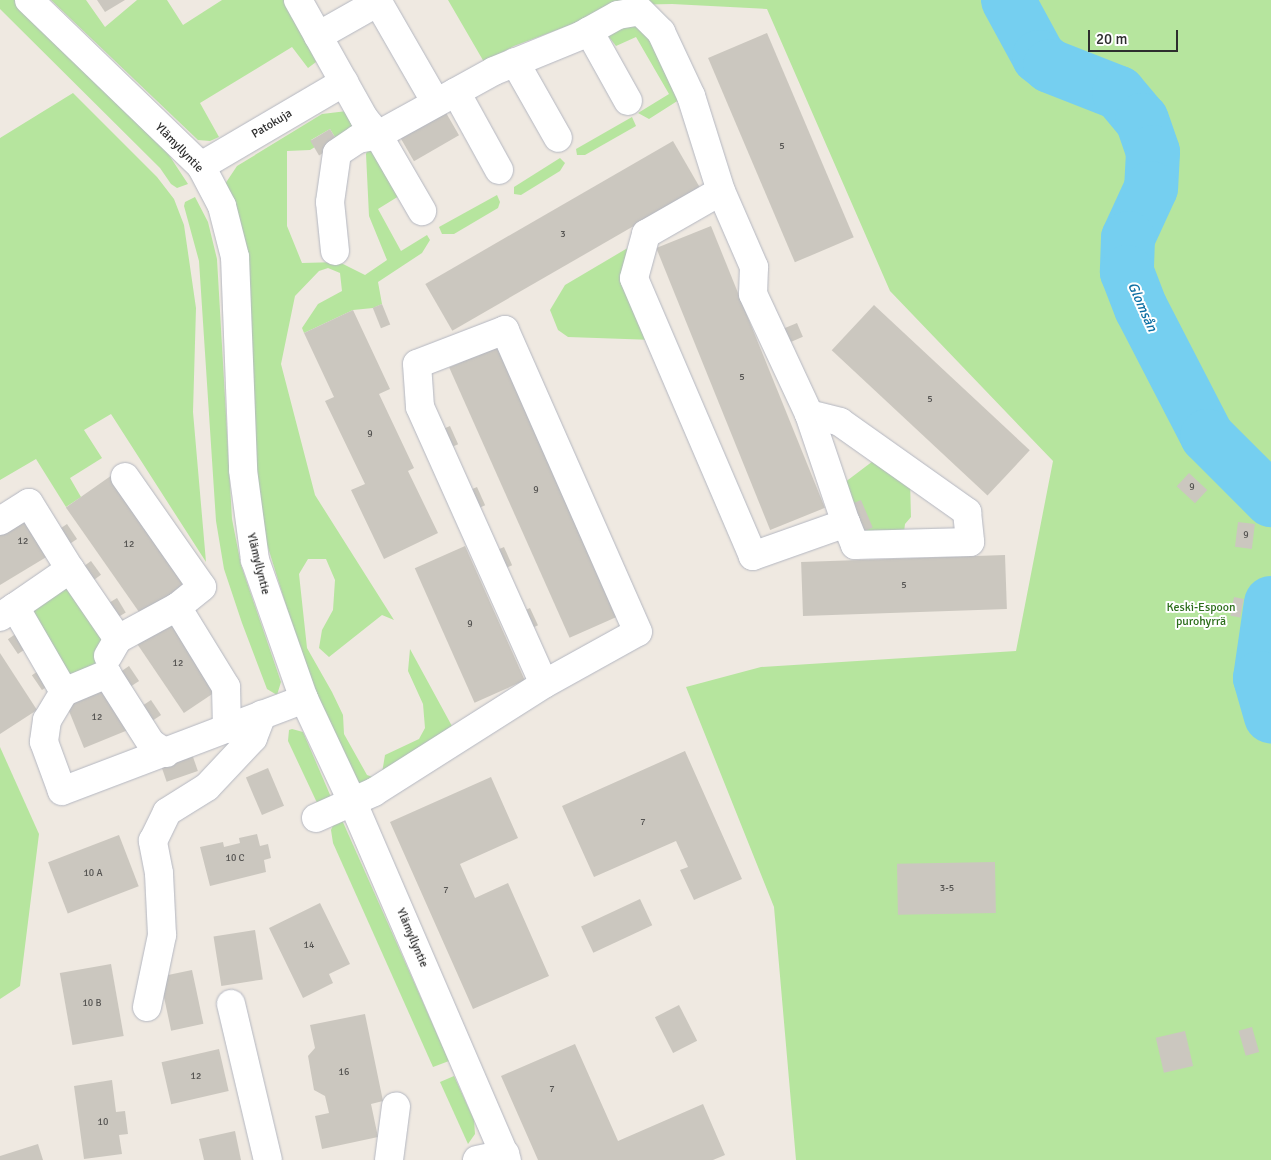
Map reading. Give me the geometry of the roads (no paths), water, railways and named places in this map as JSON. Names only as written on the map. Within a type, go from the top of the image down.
[{"type":"street","name":"Ylämyllyntie","points":[[29,0],[201,166],[222,206],[233,246],[243,470],[252,544],[274,620],[304,699],[353,803],[506,1157]]},
{"type":"street","points":[[298,0],[364,118],[378,135],[422,211]]},
{"type":"street","points":[[318,36],[378,2],[499,170]]},
{"type":"street","points":[[335,250],[330,202],[337,153],[358,140],[378,135],[446,97],[515,62],[589,31],[618,16],[640,12],[661,32],[691,96],[721,191],[754,268],[753,294],[809,414],[855,545],[970,542],[967,512],[840,422],[809,414]]},
{"type":"street","points":[[589,31],[628,101]]},
{"type":"street","points":[[515,62],[558,138]]},
{"type":"street","name":"Patokuja","points":[[201,166],[344,82]]},
{"type":"street","points":[[721,191],[646,234],[634,278],[753,556],[846,523]]},
{"type":"street","points":[[316,818],[353,803],[544,684],[638,632],[505,330],[418,364],[420,407],[544,684]]},
{"type":"street","points":[[125,477],[202,587],[177,607],[118,640],[107,658],[107,674],[151,742],[166,752]]},
{"type":"street","points":[[0,521],[29,502],[70,569],[118,640]]},
{"type":"street","points":[[64,692],[8,612],[70,569]]},
{"type":"street","points":[[177,607],[226,687],[227,729]]},
{"type":"street","points":[[107,674],[64,692],[47,720],[44,742],[62,791],[304,699]]},
{"type":"street","points":[[147,1007],[162,935],[159,873],[153,841],[167,812],[207,787],[254,738],[262,715]]},
{"type":"street","points":[[232,1004],[268,1160]]},
{"type":"street","points":[[389,1160],[396,1106]]},
{"type":"street","points":[[477,1160],[506,1157]]},
{"type":"waterway","name":"Glomsån","points":[[1008,0],[1039,57],[1050,66],[1119,93],[1142,120],[1153,152],[1151,188],[1128,238],[1127,272],[1141,308],[1207,436],[1271,500]]},
{"type":"waterway","name":"Glomsån","points":[[1271,603],[1260,678],[1271,716]]},
{"type":"park label","name":"Keski-Espoon purohyrrä","points":[[1201,615]]}]
